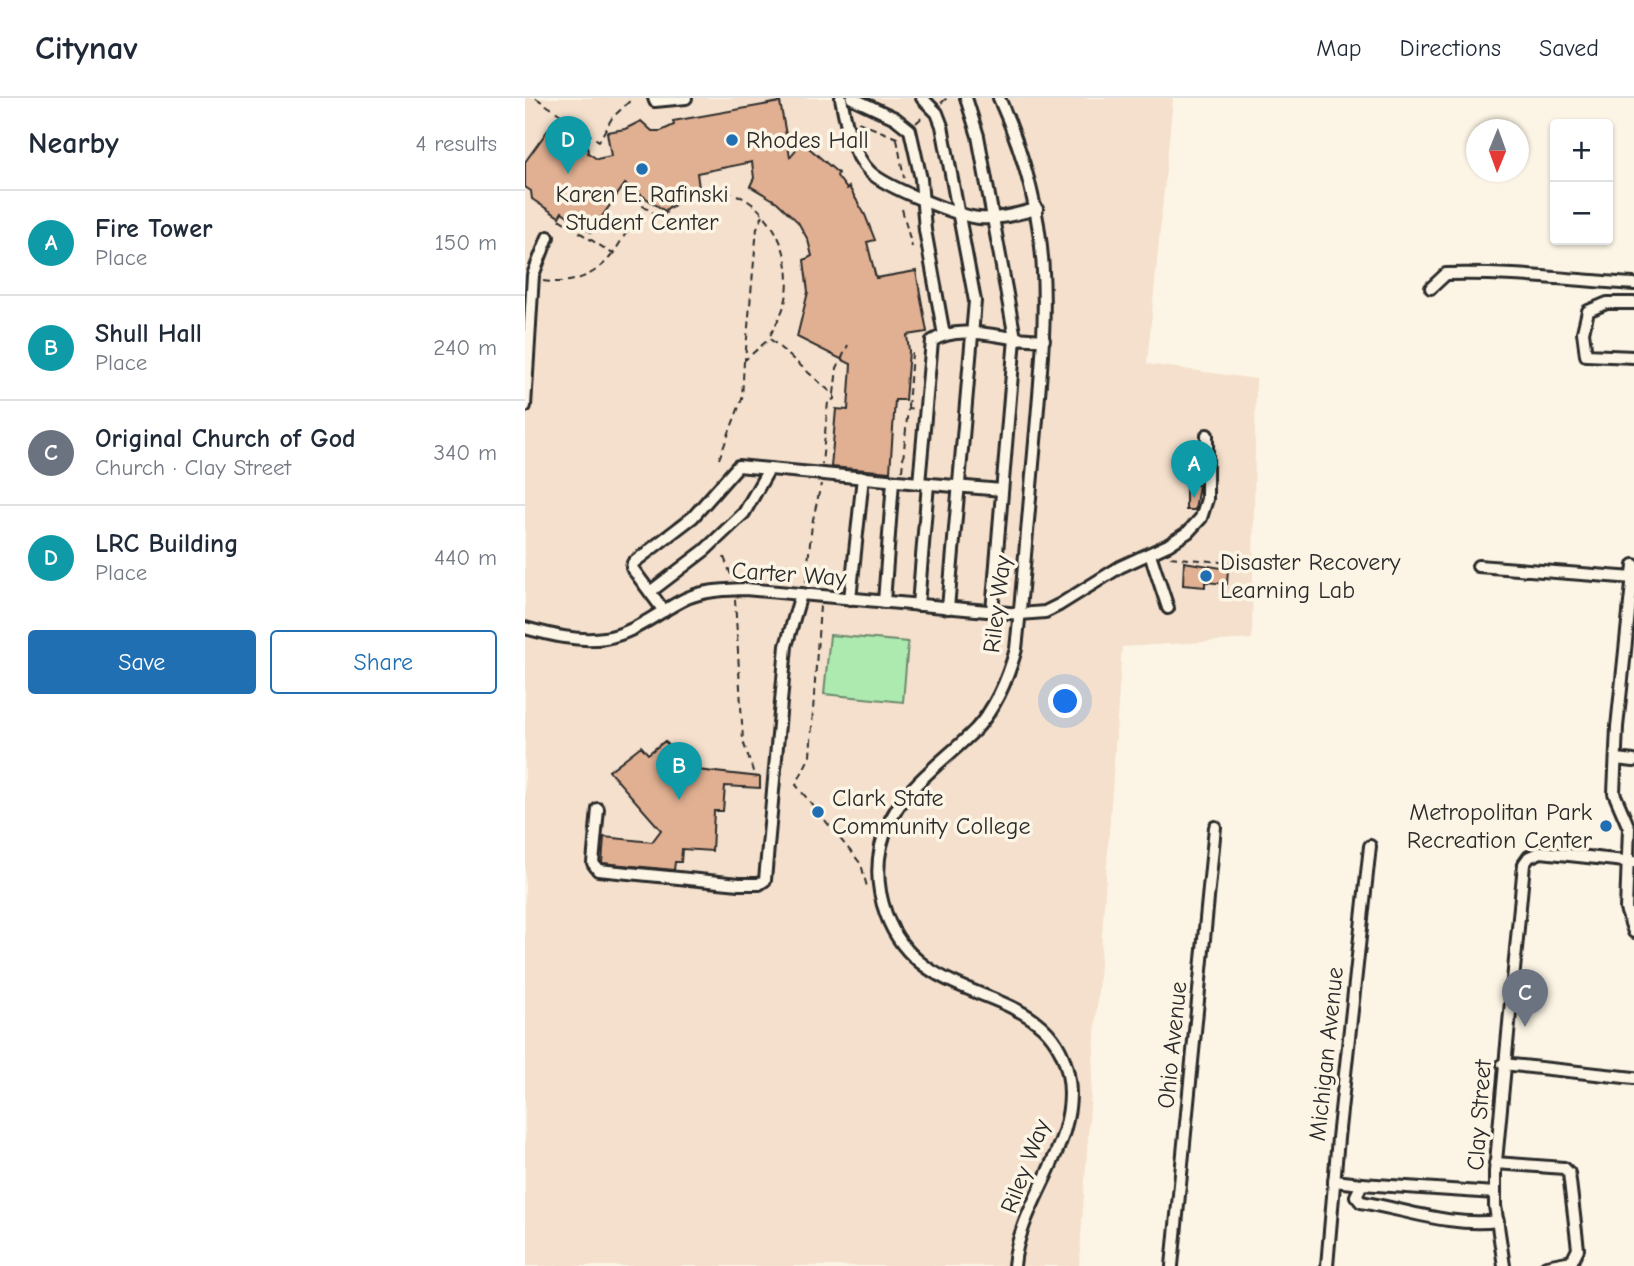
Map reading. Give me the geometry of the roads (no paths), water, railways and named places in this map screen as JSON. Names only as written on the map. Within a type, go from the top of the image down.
[{"type":"street","points":[[654,98],[655,101],[686,98]]},
{"type":"street","points":[[841,98],[855,150],[871,172],[897,188],[957,213],[980,218],[1037,209]]},
{"type":"street","points":[[852,98],[895,118],[910,130],[944,335]]},
{"type":"street","points":[[922,98],[937,113],[942,126],[974,289],[973,334],[948,608]]},
{"type":"street","points":[[966,98],[976,125],[1015,338],[992,612]]},
{"type":"street","name":"Riley Way","points":[[999,98],[1027,165],[1037,209],[1045,270],[1044,340],[1016,649],[998,697],[976,728],[906,794],[887,830],[879,866],[882,904],[889,923],[908,952],[936,975],[1033,1018],[1055,1042],[1066,1064],[1070,1088],[1064,1126],[1018,1241],[1014,1266]]},
{"type":"street","points":[[525,405],[533,275],[548,237]]},
{"type":"street","points":[[1431,288],[1446,274],[1480,273],[1540,275],[1634,284]]},
{"type":"street","points":[[1634,303],[1607,303],[1588,311],[1583,345],[1586,355],[1593,357],[1634,358]]},
{"type":"street","points":[[918,605],[926,410],[932,341],[944,335],[973,334],[1044,340]]},
{"type":"street","name":"Carter Way","points":[[525,628],[570,638],[605,638],[640,626],[702,593],[734,590],[1020,614],[1045,612],[1120,567],[1151,558],[1178,539],[1201,517],[1207,499],[1207,435]]},
{"type":"street","points":[[664,611],[632,568],[633,564],[693,517],[738,466],[863,477],[894,477],[923,484],[1002,490]]},
{"type":"street","points":[[650,592],[705,551],[744,513],[769,469]]},
{"type":"street","points":[[850,599],[863,477]]},
{"type":"street","points":[[884,602],[894,477]]},
{"type":"street","points":[[1151,558],[1168,608]]},
{"type":"street","points":[[1634,565],[1614,793],[1629,828],[1632,862],[1626,909],[1634,932]]},
{"type":"street","points":[[1478,566],[1633,578]]},
{"type":"street","points":[[598,809],[593,863],[598,870],[739,884],[759,884],[765,880],[786,646],[801,594]]},
{"type":"street","points":[[1616,760],[1634,761]]},
{"type":"street","name":"Ohio Avenue","points":[[1172,1266],[1215,827]]},
{"type":"street","name":"Michigan Avenue","points":[[1327,1266],[1370,846]]},
{"type":"street","name":"Clay Street","points":[[1504,1266],[1495,1193],[1495,1163],[1521,875],[1529,857],[1541,852],[1632,862]]},
{"type":"street","points":[[1503,1064],[1634,1079]]},
{"type":"street","points":[[1495,1163],[1564,1168],[1572,1178],[1576,1256],[1565,1264],[1546,1266]]},
{"type":"street","points":[[1334,1181],[1495,1193]]},
{"type":"street","points":[[1362,1184],[1356,1196],[1361,1202],[1416,1212],[1429,1218],[1480,1223],[1498,1221]]},
{"type":"place","name":"Rhodes Hall","points":[[732,140]]},
{"type":"place","name":"Karen E. Rafinski Student Center","points":[[642,169]]},
{"type":"place","name":"LRC Building","points":[[568,174]]},
{"type":"place","name":"Fire Tower","points":[[1194,498]]},
{"type":"place","name":"Disaster Recovery Learning Lab","points":[[1206,576]]},
{"type":"place","name":"Shull Hall","points":[[679,800]]},
{"type":"place","name":"Clark State Community College","points":[[818,812]]},
{"type":"place","name":"Metropolitan Park Recreation Center","points":[[1606,826]]},
{"type":"place","name":"Original Church of God","points":[[1525,1027]]}]
